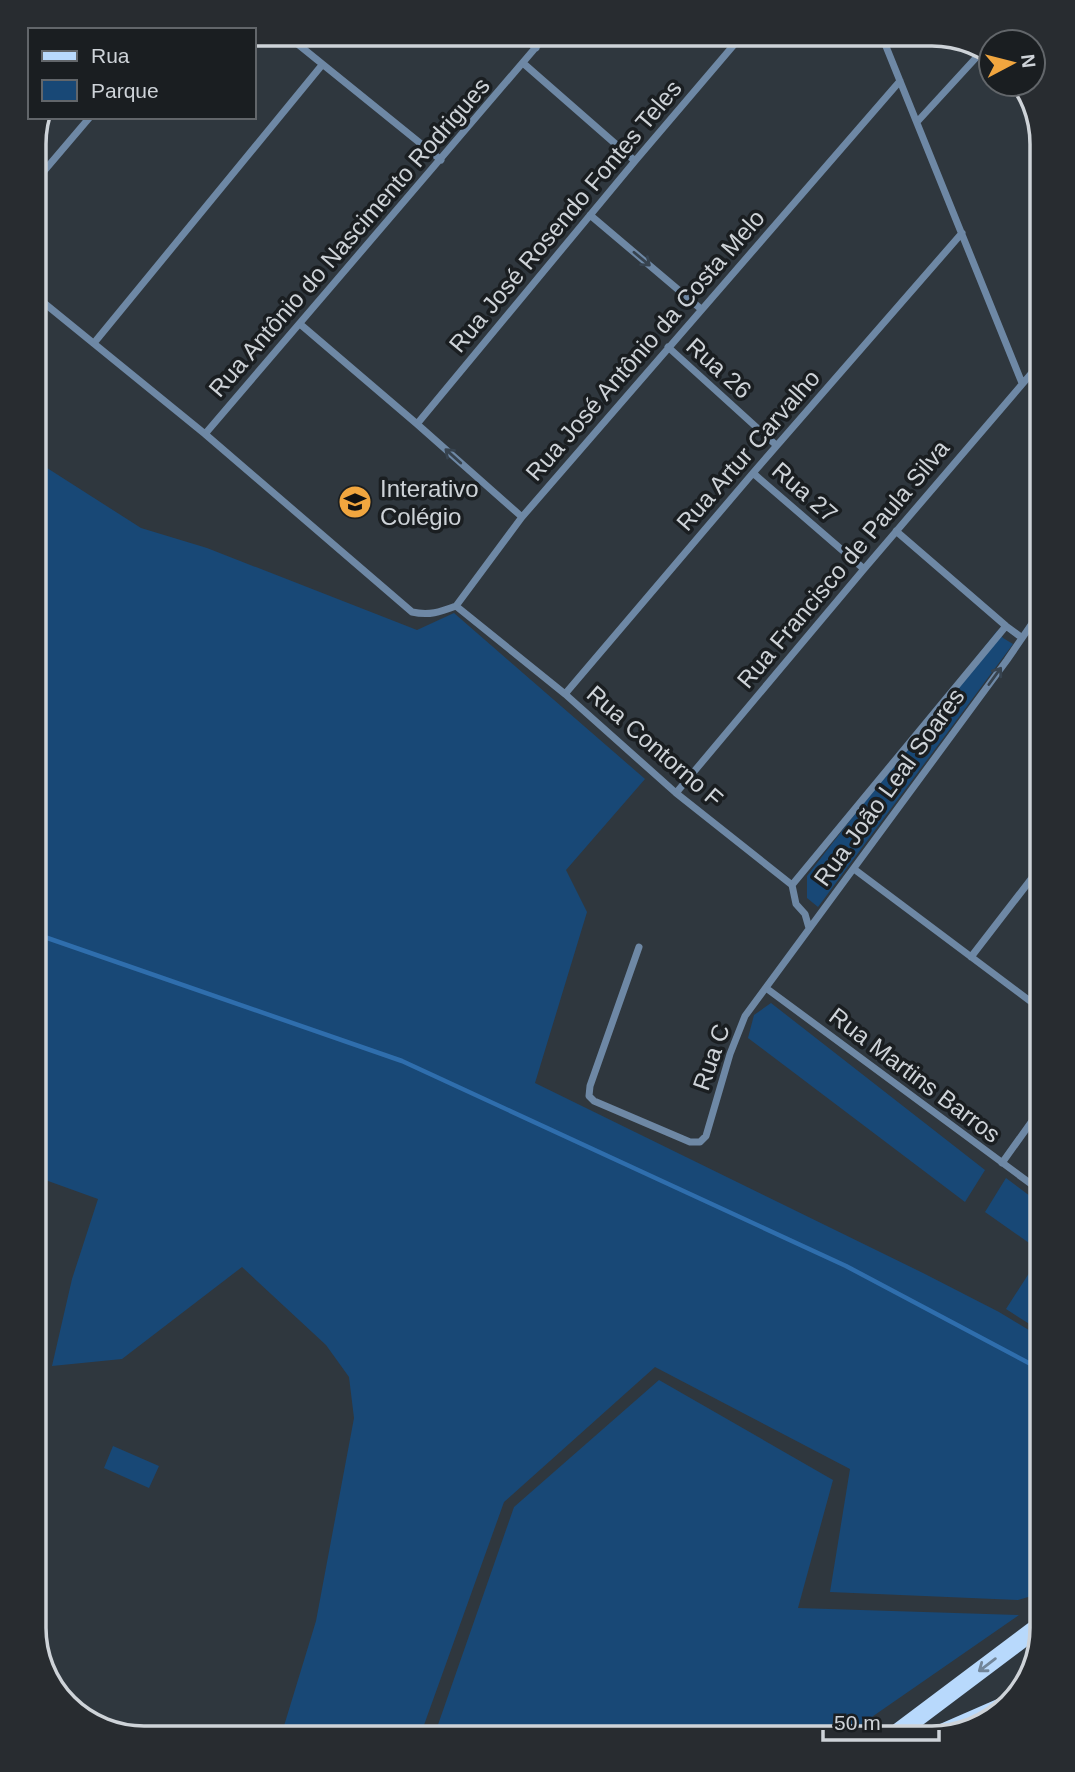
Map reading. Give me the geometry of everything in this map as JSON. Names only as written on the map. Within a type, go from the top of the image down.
[{"type":"main road","points":[[906,1726],[1030,1633]]},
{"type":"street","points":[[298,45],[441,160]]},
{"type":"street","name":"Rua Antônio do Nascimento Rodrigues","points":[[205,434],[538,45]]},
{"type":"street","name":"Rua José Rosendo Fontes Teles","points":[[417,424],[733,46]]},
{"type":"street","points":[[886,46],[1022,383]]},
{"type":"street","points":[[918,122],[977,57]]},
{"type":"street","points":[[523,63],[635,161]]},
{"type":"street","points":[[94,343],[322,65]]},
{"type":"street","name":"Rua José Antônio da Costa Melo","points":[[456,606],[522,517],[900,81]]},
{"type":"street","points":[[46,169],[88,119]]},
{"type":"street","points":[[590,215],[701,309]]},
{"type":"street","name":"Rua Artur Carvalho","points":[[565,694],[776,445],[962,233]]},
{"type":"street","points":[[46,304],[205,434],[412,612],[430,614],[456,606]]},
{"type":"street","points":[[300,324],[522,517]]},
{"type":"street","name":"Rua 26","points":[[668,347],[776,445]]},
{"type":"street","name":"Rua Francisco de Paula Silva","points":[[676,793],[1030,374]]},
{"type":"street","name":"Rua 27","points":[[753,473],[864,569]]},
{"type":"street","points":[[896,531],[1021,637]]},
{"type":"street","name":"Rua Contorno F","points":[[456,606],[565,694],[676,793],[792,885],[796,904],[805,914],[809,928]]},
{"type":"street","name":"Rua João Leal Soares","points":[[766,988],[1030,625]]},
{"type":"street","name":"Rua João Leal Soares","points":[[792,885],[1006,626]]},
{"type":"street","points":[[854,869],[1030,1001]]},
{"type":"street","points":[[971,957],[1030,881]]},
{"type":"street","name":"Rua C","points":[[639,947],[588,1091],[589,1096],[594,1101],[690,1142],[700,1142],[706,1136],[737,1034],[745,1016],[766,988]]},
{"type":"street","name":"Rua Martins Barros","points":[[766,988],[1030,1183]]},
{"type":"street","points":[[1002,1163],[1030,1124]]},
{"type":"green space","points":[[46,467],[141,528],[207,548],[417,630],[454,613],[645,779],[566,870],[587,912],[535,1083],[923,1273],[1030,1331],[1030,1596],[1018,1600],[830,1592],[850,1469],[655,1367],[504,1502],[424,1726],[284,1726],[316,1621],[354,1418],[349,1377],[326,1345],[242,1267],[122,1359],[52,1366],[72,1279],[98,1199],[45,1180]]},
{"type":"green space","points":[[997,631],[1013,644],[818,907],[807,898],[807,876]]},
{"type":"green space","points":[[771,1003],[985,1170],[965,1202],[748,1038],[754,1015]]},
{"type":"green space","points":[[1006,1178],[1030,1196],[1030,1244],[985,1212]]},
{"type":"green space","points":[[1030,1272],[1030,1324],[1006,1309]]},
{"type":"green space","points":[[659,1380],[833,1480],[798,1608],[1019,1615],[859,1726],[438,1726],[514,1507]]},
{"type":"green space","points":[[113,1446],[159,1466],[149,1488],[104,1468]]},
{"type":"waterway","points":[[45,937],[402,1061],[846,1266],[1030,1364]]},
{"type":"place","name":"Interativo Colégio","points":[[355,502]]}]
